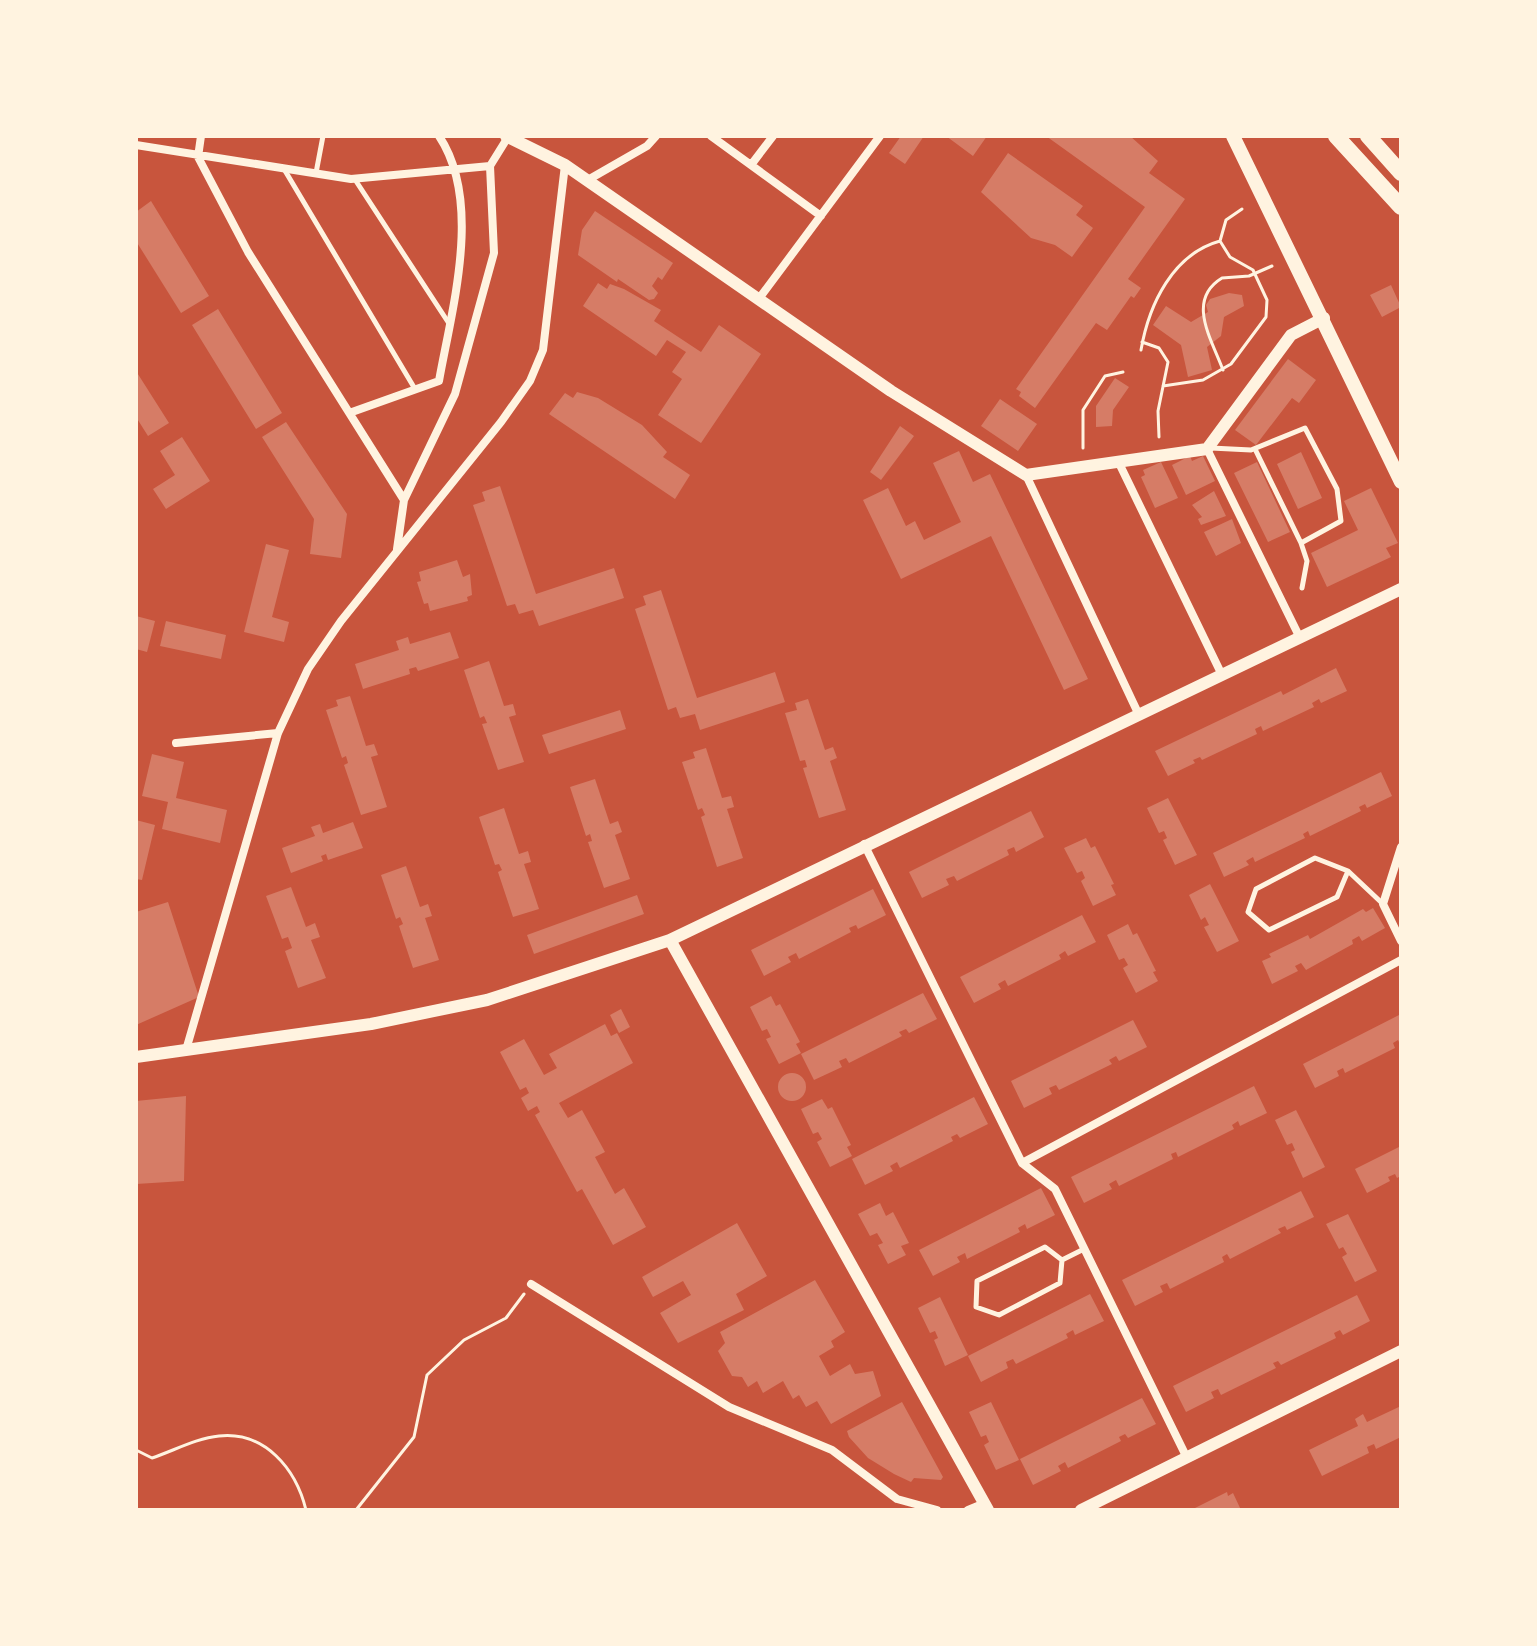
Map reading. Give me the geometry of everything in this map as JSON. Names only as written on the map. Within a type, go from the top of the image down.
[{"type":"highway","points":[[1336,136],[1401,207]]},
{"type":"highway","points":[[1368,136],[1401,173]]},
{"type":"main road","points":[[1233,136],[1401,482]]},
{"type":"street","points":[[201,136],[198,157],[248,252],[352,412],[404,500]]},
{"type":"street","points":[[352,412],[439,381],[464,227],[455,171],[439,136]]},
{"type":"street","points":[[586,181],[647,146],[656,136]]},
{"type":"street","points":[[711,136],[821,216]]},
{"type":"street","points":[[751,165],[773,136]]},
{"type":"street","points":[[758,300],[880,136]]},
{"type":"street","points":[[397,550],[404,500],[455,394],[494,253],[490,166],[507,137],[565,165],[758,300],[1026,475],[1138,713]]},
{"type":"street","points":[[136,145],[198,157],[354,177],[490,166]]},
{"type":"street","points":[[186,1050],[278,733],[308,669],[397,550],[491,434],[537,367],[543,350],[565,165]]},
{"type":"street","points":[[1026,475],[1208,448],[1291,335],[1324,318]]},
{"type":"street","points":[[1208,448],[1299,636]]},
{"type":"street","points":[[1118,461],[1221,673]]},
{"type":"street","points":[[136,1057],[371,1024],[487,1000],[670,940],[864,844],[1401,589]]},
{"type":"street","points":[[176,743],[278,733]]},
{"type":"street","points":[[864,844],[1022,1163],[1055,1189],[1186,1456]]},
{"type":"street","points":[[1401,847],[1383,904],[1401,941]]},
{"type":"street","points":[[670,940],[986,1507],[968,1510]]},
{"type":"street","points":[[1022,1163],[1401,960]]},
{"type":"street","points":[[531,1284],[729,1407],[832,1450],[897,1499],[937,1510]]},
{"type":"street","points":[[1081,1510],[1401,1351]]},
{"type":"lane","points":[[316,173],[323,136]]},
{"type":"lane","points":[[283,169],[415,389]]},
{"type":"lane","points":[[354,177],[448,322]]},
{"type":"lane","points":[[1208,448],[1255,449],[1302,427],[1308,429],[1337,489],[1343,518],[1301,543]]},
{"type":"lane","points":[[1255,449],[1301,543],[1307,561],[1302,588]]},
{"type":"lane","points":[[1348,871],[1337,897],[1269,930],[1248,912],[1256,889],[1315,858],[1348,871],[1383,904]]},
{"type":"lane","points":[[1045,1247],[1062,1260],[1060,1283],[999,1315],[976,1307],[977,1281],[1045,1247]]},
{"type":"lane","points":[[1062,1260],[1084,1249]]},
{"type":"path","points":[[1163,386],[1203,380],[1223,370],[1246,348],[1266,317],[1267,300],[1252,268],[1226,253],[1220,241],[1226,220],[1242,209]]},
{"type":"path","points":[[1141,350],[1162,290],[1175,270],[1186,257],[1220,241]]},
{"type":"path","points":[[1223,370],[1202,312],[1202,300],[1222,278],[1255,275],[1272,266]]},
{"type":"path","points":[[1142,342],[1154,344],[1166,356],[1158,411],[1159,437]]},
{"type":"path","points":[[1083,448],[1084,407],[1105,376],[1123,372]]},
{"type":"path","points":[[356,1510],[414,1437],[427,1375],[464,1340],[506,1318],[531,1284]]},
{"type":"path","points":[[136,1450],[152,1458],[217,1436],[244,1437],[277,1455],[300,1487],[306,1510]]},
{"type":"building","points":[[901,136],[924,136],[905,164],[889,153]]},
{"type":"building","points":[[946,136],[987,136],[973,156]]},
{"type":"building","points":[[1046,136],[1130,136],[1158,161],[1149,173],[1185,199],[1128,279],[1141,288],[1134,298],[1131,296],[1107,330],[1096,323],[1035,408],[1019,396],[1021,392],[1016,389],[1145,207]]},
{"type":"building","points":[[1008,153],[1083,206],[1076,215],[1093,228],[1072,257],[1055,245],[1031,238],[981,192]]},
{"type":"building","points":[[151,201],[209,296],[181,313],[136,241],[136,212]]},
{"type":"building","points":[[595,211],[673,263],[662,280],[658,277],[652,286],[658,293],[654,299],[649,300],[618,279],[617,282],[578,255],[582,230]]},
{"type":"building","points":[[598,283],[607,289],[610,284],[624,289],[661,310],[654,321],[701,352],[719,325],[761,354],[701,443],[658,415],[682,379],[672,372],[686,352],[667,340],[656,356],[583,306]]},
{"type":"building","points":[[1391,285],[1401,307],[1382,317],[1370,295]]},
{"type":"building","points":[[1229,293],[1242,295],[1244,306],[1224,317],[1221,336],[1207,347],[1212,370],[1188,377],[1181,345],[1153,325],[1166,306],[1191,322],[1208,312],[1206,305],[1210,299]]},
{"type":"building","points":[[218,309],[282,413],[256,429],[192,325]]},
{"type":"building","points":[[1288,359],[1316,380],[1299,403],[1292,398],[1256,445],[1235,430]]},
{"type":"building","points":[[136,371],[169,423],[148,436],[136,417]]},
{"type":"building","points":[[1115,378],[1129,387],[1113,410],[1112,426],[1096,427],[1096,406]]},
{"type":"building","points":[[577,392],[598,398],[642,425],[667,452],[663,457],[690,475],[675,499],[549,414],[565,393],[573,398]]},
{"type":"building","points":[[1000,399],[1037,424],[1018,451],[981,426]]},
{"type":"building","points":[[286,422],[347,514],[341,558],[310,554],[314,519],[262,437]]},
{"type":"building","points":[[900,426],[914,436],[881,480],[870,472]]},
{"type":"building","points":[[182,437],[210,481],[166,509],[153,489],[175,475],[160,451]]},
{"type":"building","points":[[959,451],[973,482],[990,474],[1088,679],[1064,690],[991,536],[901,579],[863,500],[888,488],[906,526],[915,521],[924,540],[961,522],[933,463]]},
{"type":"building","points":[[1301,452],[1322,498],[1298,509],[1277,464]]},
{"type":"building","points":[[1190,456],[1192,461],[1203,456],[1215,481],[1186,495],[1172,465]]},
{"type":"building","points":[[1161,462],[1178,498],[1155,508],[1141,477],[1145,475],[1143,470]]},
{"type":"building","points":[[1257,462],[1290,532],[1268,542],[1234,473]]},
{"type":"building","points":[[500,486],[536,594],[614,568],[624,598],[539,626],[533,610],[519,614],[515,604],[507,606],[473,505],[485,501],[482,492]]},
{"type":"building","points":[[1371,488],[1398,543],[1386,548],[1391,557],[1327,587],[1311,553],[1358,530],[1344,501]]},
{"type":"building","points":[[1214,491],[1226,516],[1201,525],[1198,519],[1202,517],[1192,505]]},
{"type":"building","points":[[1232,519],[1241,543],[1216,556],[1204,532]]},
{"type":"building","points":[[266,544],[289,550],[272,617],[289,622],[284,642],[244,632]]},
{"type":"building","points":[[457,560],[463,577],[470,574],[472,595],[467,597],[468,601],[430,611],[428,603],[424,604],[417,582],[421,581],[419,572]]},
{"type":"building","points":[[661,590],[697,698],[775,672],[785,702],[700,730],[695,714],[680,718],[676,707],[668,710],[635,609],[646,605],[643,596]]},
{"type":"building","points":[[136,616],[155,621],[147,652],[136,649]]},
{"type":"building","points":[[166,621],[226,635],[221,659],[160,646]]},
{"type":"building","points":[[450,632],[459,658],[418,671],[416,667],[409,669],[410,674],[363,689],[355,664],[399,650],[396,641],[408,637],[410,644]]},
{"type":"building","points":[[489,661],[504,706],[513,704],[516,715],[509,717],[524,762],[498,770],[482,724],[487,723],[484,716],[480,718],[464,670]]},
{"type":"building","points":[[1336,668],[1347,691],[1321,703],[1319,699],[1312,703],[1314,707],[1263,731],[1261,726],[1255,729],[1257,734],[1202,760],[1200,757],[1193,760],[1195,763],[1168,776],[1155,751],[1281,691],[1283,695]]},
{"type":"building","points":[[350,696],[366,746],[374,744],[378,755],[371,757],[387,807],[361,815],[344,765],[348,763],[346,756],[342,758],[326,710],[338,706],[336,700]]},
{"type":"building","points":[[808,699],[825,750],[833,747],[837,758],[830,761],[846,810],[819,818],[803,768],[807,767],[805,760],[800,761],[785,713],[797,710],[795,703]]},
{"type":"building","points":[[620,710],[626,729],[549,754],[542,735]]},
{"type":"building","points":[[706,748],[722,798],[731,796],[734,807],[727,809],[743,858],[717,867],[701,817],[705,815],[702,808],[698,810],[682,762],[695,758],[693,752]]},
{"type":"building","points":[[152,754],[184,762],[176,798],[227,810],[220,843],[162,829],[168,802],[142,796]]},
{"type":"building","points":[[1381,772],[1392,796],[1367,808],[1365,804],[1359,807],[1361,811],[1310,836],[1308,831],[1303,834],[1305,838],[1255,862],[1253,857],[1246,861],[1249,865],[1224,877],[1213,853]]},
{"type":"building","points":[[595,779],[610,824],[618,821],[622,832],[615,835],[630,879],[604,888],[588,842],[592,841],[590,834],[586,836],[570,787]]},
{"type":"building","points":[[1168,798],[1197,855],[1175,865],[1163,840],[1167,838],[1164,831],[1159,833],[1147,808]]},
{"type":"building","points":[[504,808],[519,854],[528,851],[531,862],[524,864],[539,909],[513,917],[498,872],[502,870],[499,864],[495,865],[479,817]]},
{"type":"building","points":[[1031,811],[1044,837],[1016,852],[1014,847],[1007,850],[1009,855],[957,881],[954,876],[946,879],[949,885],[922,898],[909,872]]},
{"type":"building","points":[[136,820],[155,825],[142,880],[136,879]]},
{"type":"building","points":[[353,822],[363,848],[328,860],[326,854],[321,856],[323,861],[291,873],[282,848],[315,836],[311,827],[320,824],[323,833]]},
{"type":"building","points":[[1086,838],[1091,848],[1095,846],[1114,884],[1111,885],[1116,895],[1093,906],[1081,881],[1085,878],[1082,871],[1077,873],[1064,848]]},
{"type":"building","points":[[406,866],[420,907],[428,904],[432,916],[425,918],[439,960],[413,968],[399,926],[403,924],[400,917],[396,919],[381,875]]},
{"type":"building","points":[[1210,884],[1239,941],[1217,952],[1204,927],[1209,925],[1205,917],[1201,920],[1189,895]]},
{"type":"building","points":[[291,887],[306,927],[315,923],[320,937],[311,940],[326,978],[298,988],[285,951],[292,948],[288,937],[282,939],[266,896]]},
{"type":"building","points":[[873,889],[886,915],[858,929],[856,925],[849,928],[851,932],[799,959],[796,953],[788,957],[791,962],[764,976],[751,950]]},
{"type":"building","points":[[637,895],[644,914],[534,954],[527,935]]},
{"type":"building","points":[[168,902],[199,997],[136,1025],[136,912]]},
{"type":"building","points":[[1373,908],[1385,928],[1362,941],[1359,936],[1352,940],[1353,944],[1306,970],[1301,963],[1295,966],[1298,971],[1272,984],[1262,961],[1271,957],[1269,954],[1308,935],[1310,939],[1363,909],[1366,912]]},
{"type":"building","points":[[1082,915],[1096,942],[1068,956],[1065,951],[1059,955],[1061,959],[1008,986],[1005,980],[998,984],[1001,989],[974,1003],[960,977]]},
{"type":"building","points":[[1128,924],[1133,935],[1137,933],[1158,981],[1136,993],[1123,968],[1128,965],[1124,958],[1119,960],[1107,935]]},
{"type":"building","points":[[923,993],[937,1019],[909,1033],[906,1029],[899,1032],[902,1036],[849,1063],[846,1058],[839,1061],[842,1067],[814,1080],[801,1054]]},
{"type":"building","points":[[771,996],[776,1006],[780,1004],[800,1042],[796,1044],[801,1053],[779,1064],[766,1039],[771,1037],[767,1029],[762,1031],[750,1007]]},
{"type":"building","points":[[621,1009],[630,1027],[619,1033],[610,1015]]},
{"type":"building","points":[[1401,1014],[1401,1046],[1398,1040],[1393,1043],[1395,1048],[1345,1073],[1343,1068],[1337,1071],[1339,1076],[1315,1088],[1303,1064]]},
{"type":"building","points":[[1133,1020],[1147,1047],[1119,1061],[1116,1056],[1109,1060],[1112,1064],[1059,1090],[1056,1085],[1049,1088],[1052,1094],[1024,1108],[1011,1081]]},
{"type":"building","points":[[605,1024],[611,1036],[617,1033],[633,1063],[559,1103],[568,1118],[582,1110],[605,1152],[595,1157],[615,1194],[624,1188],[646,1227],[613,1245],[582,1189],[577,1192],[535,1115],[540,1112],[537,1106],[528,1111],[521,1098],[529,1093],[526,1087],[520,1090],[500,1052],[524,1039],[544,1075],[557,1068],[549,1054]]},
{"type":"building","points":[[792,1073],[802,1077],[806,1087],[802,1097],[792,1101],[782,1097],[778,1087],[782,1077]]},
{"type":"building","points":[[1254,1086],[1267,1113],[1240,1126],[1238,1121],[1232,1125],[1234,1129],[1178,1157],[1176,1152],[1171,1154],[1173,1159],[1119,1186],[1116,1180],[1109,1184],[1112,1189],[1084,1203],[1071,1177]]},
{"type":"building","points":[[186,1096],[184,1181],[136,1184],[136,1101]]},
{"type":"building","points":[[974,1097],[988,1124],[960,1138],[957,1134],[951,1137],[953,1141],[900,1168],[897,1162],[890,1166],[893,1171],[865,1185],[852,1159]]},
{"type":"building","points":[[822,1099],[828,1109],[832,1107],[851,1145],[847,1147],[852,1156],[830,1167],[817,1142],[822,1139],[818,1132],[813,1134],[801,1109]]},
{"type":"building","points":[[1296,1110],[1325,1167],[1303,1178],[1291,1152],[1295,1150],[1292,1143],[1287,1145],[1275,1120]]},
{"type":"building","points":[[1401,1146],[1401,1176],[1397,1178],[1395,1174],[1388,1177],[1390,1181],[1367,1193],[1355,1169]]},
{"type":"building","points":[[1041,1188],[1055,1215],[1027,1229],[1025,1224],[1018,1228],[1020,1232],[967,1259],[965,1253],[957,1257],[960,1262],[933,1276],[919,1250]]},
{"type":"building","points":[[1301,1191],[1314,1217],[1287,1230],[1285,1226],[1278,1229],[1281,1233],[1230,1259],[1227,1254],[1222,1257],[1224,1262],[1170,1289],[1167,1283],[1160,1286],[1163,1292],[1135,1306],[1122,1280]]},
{"type":"building","points":[[880,1203],[886,1216],[893,1212],[909,1243],[901,1246],[906,1255],[888,1264],[878,1245],[883,1243],[877,1233],[870,1236],[858,1214]]},
{"type":"building","points":[[1348,1214],[1377,1271],[1355,1282],[1342,1257],[1347,1254],[1343,1247],[1339,1249],[1326,1224]]},
{"type":"building","points":[[737,1223],[767,1276],[736,1294],[744,1310],[678,1343],[660,1313],[691,1295],[683,1281],[653,1297],[642,1277]]},
{"type":"building","points":[[815,1280],[845,1332],[831,1341],[834,1347],[819,1356],[830,1376],[850,1364],[855,1374],[873,1371],[881,1396],[831,1424],[817,1401],[806,1407],[799,1395],[793,1399],[783,1381],[763,1393],[757,1381],[748,1387],[742,1377],[732,1376],[718,1351],[725,1343],[720,1332]]},
{"type":"building","points":[[1090,1294],[1104,1321],[1075,1335],[1073,1330],[1066,1334],[1068,1338],[1016,1364],[1013,1359],[1006,1362],[1008,1368],[981,1382],[968,1356]]},
{"type":"building","points":[[1357,1295],[1370,1321],[1343,1335],[1340,1330],[1334,1333],[1336,1338],[1281,1365],[1278,1361],[1273,1363],[1276,1368],[1221,1395],[1218,1389],[1211,1392],[1214,1398],[1186,1412],[1173,1386]]},
{"type":"building","points":[[940,1297],[968,1355],[945,1366],[934,1340],[938,1338],[935,1331],[930,1333],[918,1308]]},
{"type":"building","points":[[1142,1398],[1156,1424],[1128,1438],[1125,1434],[1119,1437],[1121,1441],[1068,1468],[1065,1462],[1058,1466],[1061,1471],[1033,1485],[1020,1459]]},
{"type":"building","points":[[902,1402],[943,1477],[941,1480],[914,1478],[911,1482],[868,1458],[849,1437],[847,1431]]},
{"type":"building","points":[[991,1402],[1019,1460],[996,1470],[984,1445],[989,1442],[986,1435],[981,1437],[969,1412]]},
{"type":"building","points":[[1401,1406],[1401,1437],[1376,1449],[1374,1444],[1367,1447],[1369,1453],[1322,1476],[1309,1450],[1358,1426],[1355,1419],[1363,1414],[1367,1422]]},
{"type":"building","points":[[1227,1492],[1228,1496],[1233,1493],[1241,1510],[1191,1510]]}]
